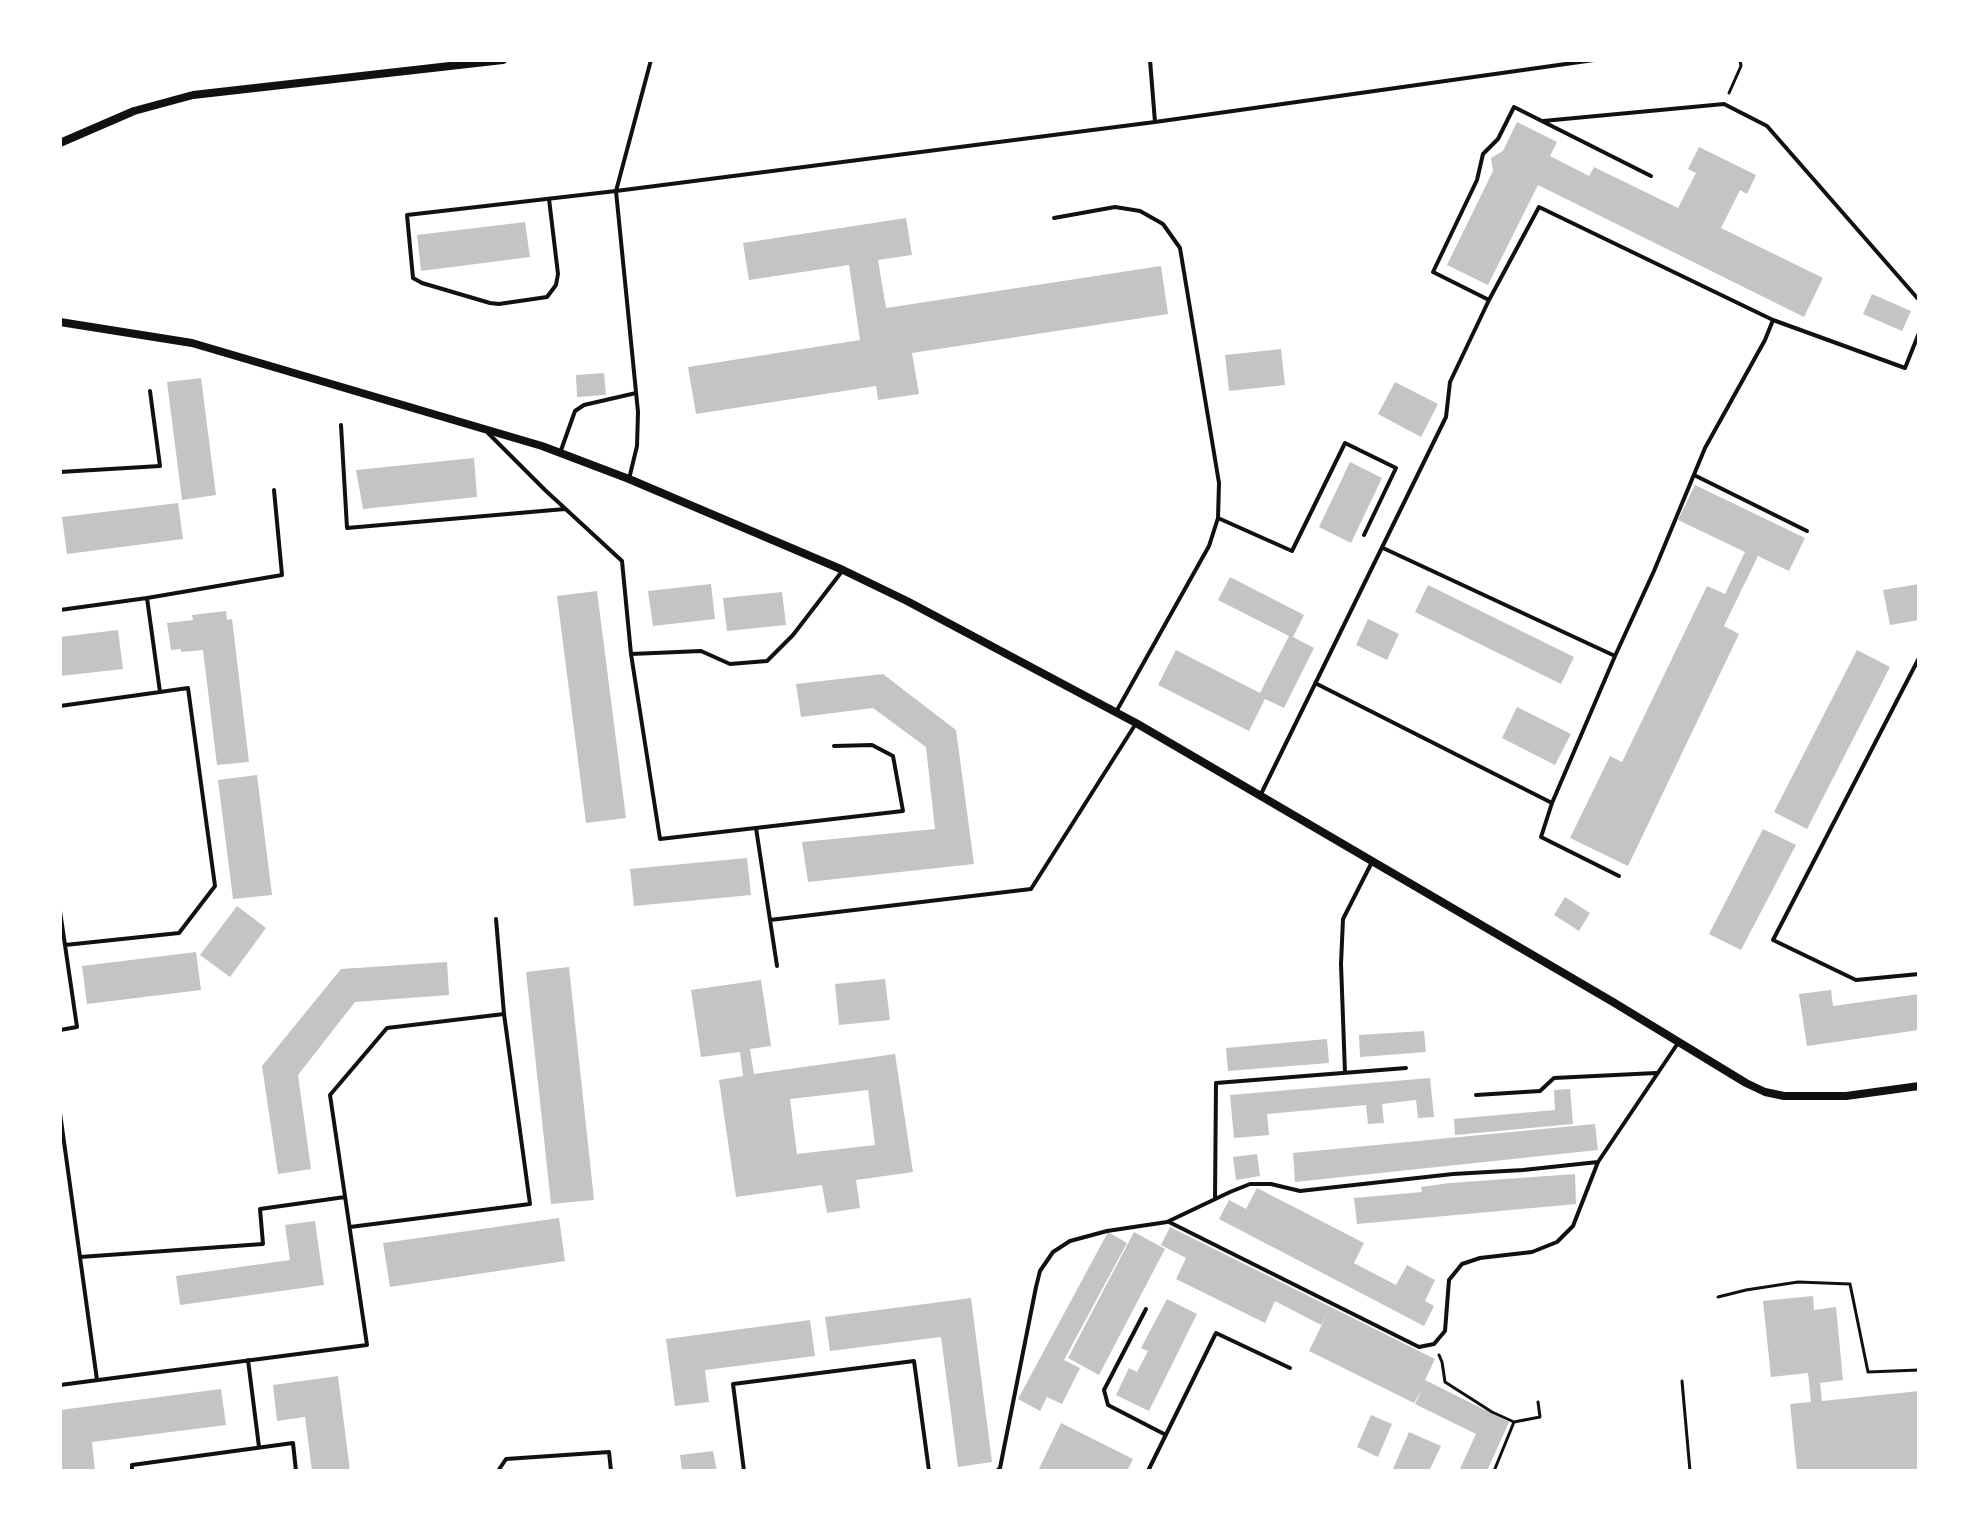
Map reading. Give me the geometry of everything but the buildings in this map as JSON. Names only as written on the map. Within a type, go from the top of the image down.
[{"type":"street","points":[[60,143],[134,111],[193,95],[503,60]]},
{"type":"street","points":[[60,322],[192,343],[483,429],[629,479],[843,570],[1116,712],[1261,794],[1765,1092],[1784,1096],[1846,1096],[1919,1086]]},
{"type":"lane","points":[[629,479],[637,446],[636,393],[616,191],[651,60]]},
{"type":"lane","points":[[1150,60],[1155,122]]},
{"type":"lane","points":[[549,199],[558,274],[556,285],[547,297],[490,303],[413,278],[407,215],[1155,122],[1594,60]]},
{"type":"lane","points":[[1542,121],[1724,104],[1767,126],[1919,300]]},
{"type":"lane","points":[[1489,300],[1433,272],[1477,180],[1483,154],[1498,139],[1514,107],[1651,176]]},
{"type":"lane","points":[[1054,218],[1115,207],[1140,211],[1163,224],[1180,248],[1219,483],[1218,518],[1209,546],[1116,712]]},
{"type":"lane","points":[[1261,794],[1446,417],[1450,382],[1489,300],[1539,207],[1773,320],[1905,368],[1919,333]]},
{"type":"lane","points":[[1619,876],[1541,837],[1552,803],[1705,448],[1773,320]]},
{"type":"lane","points":[[60,472],[160,466],[150,391]]},
{"type":"lane","points":[[560,453],[575,411],[584,405],[636,393]]},
{"type":"lane","points":[[341,425],[347,528],[565,509]]},
{"type":"lane","points":[[483,429],[622,561],[631,654],[660,839],[903,811],[893,756],[872,745],[834,746]]},
{"type":"lane","points":[[1218,518],[1292,551],[1345,443],[1396,468],[1364,535]]},
{"type":"lane","points":[[1694,475],[1807,531]]},
{"type":"lane","points":[[60,610],[282,575],[274,490]]},
{"type":"lane","points":[[1383,548],[1615,656]]},
{"type":"lane","points":[[631,654],[701,651],[730,664],[767,661],[793,635],[843,570]]},
{"type":"lane","points":[[147,598],[160,692]]},
{"type":"lane","points":[[1919,658],[1773,940],[1856,980],[1919,974]]},
{"type":"lane","points":[[1317,684],[1552,803]]},
{"type":"lane","points":[[60,706],[188,688],[215,886],[179,933],[65,945]]},
{"type":"lane","points":[[770,920],[1031,889],[1136,723]]},
{"type":"lane","points":[[756,828],[777,966]]},
{"type":"lane","points":[[1345,1073],[1341,964],[1343,919],[1373,861]]},
{"type":"lane","points":[[60,911],[77,1027],[60,1030]]},
{"type":"lane","points":[[350,1227],[530,1204],[504,1014],[496,919]]},
{"type":"lane","points":[[60,1385],[367,1345],[330,1095],[387,1028],[504,1014]]},
{"type":"lane","points":[[1167,1222],[1419,1347],[1434,1344],[1445,1331],[1449,1280],[1462,1264],[1480,1258],[1532,1252],[1557,1242],[1573,1226],[1598,1162],[1678,1043]]},
{"type":"lane","points":[[1215,1199],[1216,1083],[1406,1068]]},
{"type":"lane","points":[[1476,1095],[1540,1091],[1554,1078],[1657,1073]]},
{"type":"lane","points":[[60,1113],[97,1380]]},
{"type":"lane","points":[[997,1471],[1040,1271],[1053,1252],[1070,1241],[1107,1231],[1167,1222],[1250,1184],[1271,1184],[1300,1191],[1598,1162]]},
{"type":"lane","points":[[80,1257],[263,1244],[260,1209],[345,1197]]},
{"type":"lane","points":[[1146,1309],[1104,1390],[1108,1405],[1166,1435]]},
{"type":"lane","points":[[1148,1471],[1216,1333],[1290,1368]]},
{"type":"lane","points":[[248,1360],[259,1447]]},
{"type":"lane","points":[[744,1471],[733,1384],[914,1361],[929,1471]]},
{"type":"lane","points":[[132,1471],[132,1465],[293,1443],[296,1471]]},
{"type":"lane","points":[[498,1471],[506,1459],[609,1452],[611,1471]]},
{"type":"path","points":[[1724,104],[1741,66],[1740,60]]},
{"type":"path","points":[[1718,1297],[1798,1282],[1850,1284],[1868,1372],[1919,1370]]},
{"type":"path","points":[[1434,1344],[1442,1362],[1445,1382],[1492,1412],[1514,1422],[1540,1417],[1538,1402]]},
{"type":"path","points":[[1682,1381],[1690,1471]]},
{"type":"path","points":[[1494,1471],[1514,1422]]}]
